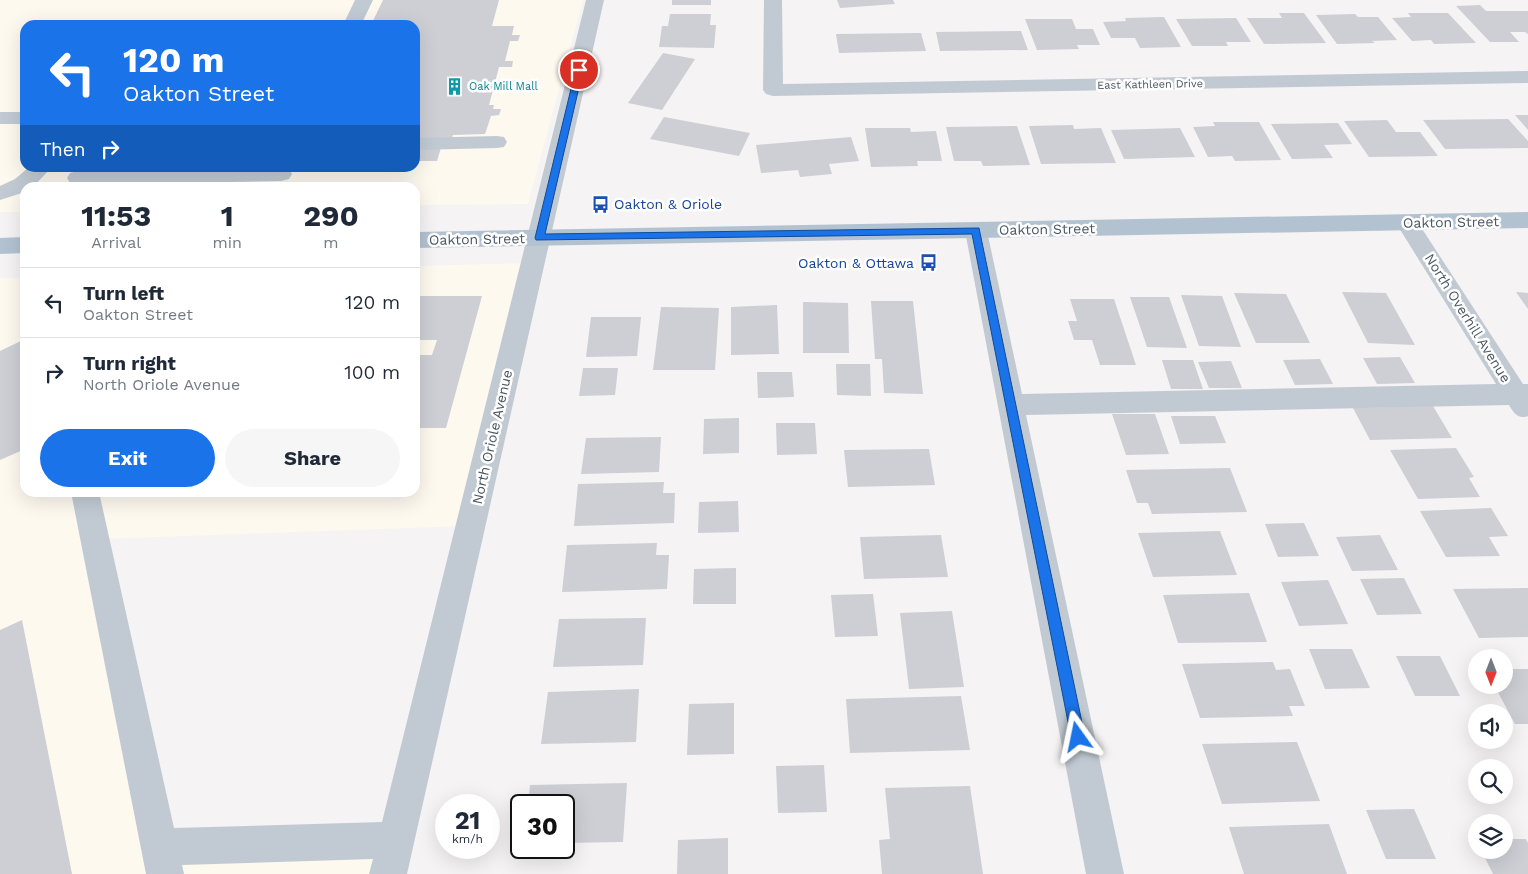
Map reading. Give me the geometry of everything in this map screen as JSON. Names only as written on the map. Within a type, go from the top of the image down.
[{"type":"main road","name":"Oakton Street","points":[[420,240],[1528,220]]},
{"type":"main road","points":[[0,246],[20,245]]},
{"type":"street","points":[[354,20],[364,0]]},
{"type":"street","name":"North Oriole Avenue","points":[[392,857],[595,0]]},
{"type":"street","name":"East Kathleen Drive","points":[[773,0],[773,90],[1528,77]]},
{"type":"street","points":[[1,120],[20,118]]},
{"type":"street","points":[[420,144],[497,142]]},
{"type":"street","points":[[27,182],[37,172]]},
{"type":"street","points":[[79,178],[280,177]]},
{"type":"street","points":[[0,193],[20,186]]},
{"type":"street","name":"North Overhill Avenue","points":[[1407,223],[1524,400]]},
{"type":"street","points":[[976,231],[1106,874]]},
{"type":"street","points":[[1011,406],[1524,400]]},
{"type":"street","points":[[86,497],[162,860],[392,857]]},
{"type":"shaded area","name":"Oak Mill Mall","points":[[0,0],[583,0],[528,204],[420,205],[420,182],[20,182],[20,212],[0,212]]},
{"type":"shaded area","points":[[529,263],[466,526],[102,539],[173,832],[391,824],[382,874],[0,874],[0,278],[20,278],[20,497],[420,497],[420,266]]},
{"type":"building","name":"Oak Mill Mall","points":[[383,0],[499,0],[492,26],[514,26],[512,35],[520,35],[518,41],[510,41],[505,61],[513,61],[512,67],[499,67],[489,105],[494,105],[493,109],[501,109],[499,115],[491,116],[485,134],[453,135],[452,138],[444,138],[437,161],[420,161],[420,20],[373,20]]},
{"type":"building","points":[[672,0],[711,0],[711,5],[672,5]]},
{"type":"building","points":[[837,0],[893,0],[895,4],[840,8]]},
{"type":"building","points":[[1480,5],[1486,11],[1528,11],[1528,34],[1525,32],[1510,32],[1519,42],[1490,42],[1456,6]]},
{"type":"building","points":[[1279,13],[1304,13],[1326,43],[1264,44],[1247,18],[1282,18]]},
{"type":"building","points":[[1408,13],[1448,13],[1476,43],[1434,44],[1431,40],[1412,41],[1392,18],[1411,17]]},
{"type":"building","points":[[670,14],[711,14],[710,25],[716,25],[714,48],[659,47],[662,26],[668,26]]},
{"type":"building","points":[[1355,14],[1358,17],[1378,17],[1397,40],[1372,41],[1375,43],[1337,44],[1316,15]]},
{"type":"building","points":[[1164,17],[1181,47],[1140,48],[1135,38],[1111,38],[1103,22],[1126,21],[1125,18]]},
{"type":"building","points":[[1236,18],[1251,42],[1226,42],[1228,46],[1192,46],[1176,19]]},
{"type":"building","points":[[1025,19],[1072,19],[1076,29],[1093,29],[1100,45],[1077,45],[1079,49],[1037,50]]},
{"type":"building","points":[[1021,31],[1028,50],[940,51],[936,32]]},
{"type":"building","points":[[921,33],[926,51],[839,53],[836,34]]},
{"type":"building","points":[[663,53],[695,59],[662,110],[628,103]]},
{"type":"building","points":[[1515,115],[1528,115],[1528,130]]},
{"type":"building","points":[[664,117],[750,133],[739,156],[650,139]]},
{"type":"building","points":[[1508,119],[1528,141],[1528,148],[1445,149],[1423,120]]},
{"type":"building","points":[[1387,120],[1396,132],[1420,132],[1438,156],[1369,157],[1344,121]]},
{"type":"building","points":[[1213,122],[1259,122],[1281,160],[1235,161],[1232,156],[1208,157],[1193,127],[1215,126]]},
{"type":"building","points":[[1338,123],[1352,144],[1324,145],[1333,158],[1292,159],[1271,124]]},
{"type":"building","points":[[1073,125],[1074,129],[1101,128],[1116,163],[1041,164],[1029,126]]},
{"type":"building","points":[[1017,126],[1030,165],[983,166],[981,161],[954,161],[946,127]]},
{"type":"building","points":[[865,128],[910,128],[911,132],[936,131],[942,161],[917,161],[918,166],[871,167]]},
{"type":"building","points":[[1180,128],[1195,157],[1124,159],[1111,130]]},
{"type":"building","points":[[851,137],[859,161],[829,164],[832,174],[800,177],[798,170],[761,173],[756,145]]},
{"type":"building","points":[[1342,292],[1386,293],[1415,345],[1368,343]]},
{"type":"building","points":[[1516,292],[1528,293],[1528,309]]},
{"type":"building","points":[[1234,293],[1286,294],[1310,343],[1256,343]]},
{"type":"building","points":[[1181,295],[1222,296],[1241,347],[1199,346]]},
{"type":"building","points":[[420,296],[482,296],[446,428],[420,428],[420,355],[432,355],[437,340],[420,340]]},
{"type":"building","points":[[1130,297],[1169,297],[1187,348],[1147,347]]},
{"type":"building","points":[[1070,299],[1114,299],[1136,365],[1100,365],[1092,340],[1074,340],[1068,321],[1077,321]]},
{"type":"building","points":[[871,301],[913,301],[923,394],[884,393],[882,359],[875,359]]},
{"type":"building","points":[[803,302],[848,303],[849,353],[803,353]]},
{"type":"building","points":[[777,305],[779,354],[731,355],[731,307]]},
{"type":"building","points":[[661,307],[719,308],[715,370],[653,370]]},
{"type":"building","points":[[591,317],[641,317],[637,356],[586,357]]},
{"type":"building","points":[[20,341],[20,451],[0,460],[0,351]]},
{"type":"building","points":[[1400,357],[1415,383],[1377,384],[1363,358]]},
{"type":"building","points":[[1320,359],[1333,384],[1295,385],[1283,360]]},
{"type":"building","points":[[1162,360],[1193,360],[1203,389],[1171,389]]},
{"type":"building","points":[[1231,361],[1242,388],[1209,388],[1198,362]]},
{"type":"building","points":[[836,364],[870,364],[871,396],[837,395]]},
{"type":"building","points":[[583,368],[618,368],[615,395],[579,396]]},
{"type":"building","points":[[757,372],[792,372],[794,397],[758,398]]},
{"type":"building","points":[[1433,406],[1452,438],[1370,440],[1353,408]]},
{"type":"building","points":[[1112,414],[1155,414],[1169,454],[1126,455]]},
{"type":"building","points":[[1171,416],[1215,416],[1226,443],[1180,444]]},
{"type":"building","points":[[739,418],[739,453],[703,454],[704,419]]},
{"type":"building","points":[[776,423],[815,423],[817,454],[777,455]]},
{"type":"building","points":[[661,437],[659,472],[581,474],[586,438]]},
{"type":"building","points":[[1456,448],[1474,477],[1469,478],[1480,497],[1418,499],[1390,450]]},
{"type":"building","points":[[929,449],[935,485],[848,487],[844,450]]},
{"type":"building","points":[[1230,468],[1247,512],[1152,514],[1148,503],[1137,503],[1126,470]]},
{"type":"building","points":[[664,482],[663,493],[675,493],[674,523],[574,526],[578,484]]},
{"type":"building","points":[[738,501],[739,532],[698,533],[699,502]]},
{"type":"building","points":[[1491,508],[1508,536],[1489,537],[1500,556],[1446,557],[1420,511]]},
{"type":"building","points":[[1304,523],[1319,556],[1278,557],[1265,524]]},
{"type":"building","points":[[1220,531],[1237,575],[1153,577],[1138,533]]},
{"type":"building","points":[[941,535],[948,577],[864,579],[860,537]]},
{"type":"building","points":[[1380,535],[1398,570],[1352,571],[1336,537]]},
{"type":"building","points":[[657,543],[656,555],[669,555],[667,589],[562,592],[567,545]]},
{"type":"building","points":[[736,568],[736,604],[693,604],[694,569]]},
{"type":"building","points":[[1404,578],[1422,614],[1377,615],[1360,579]]},
{"type":"building","points":[[1328,580],[1348,624],[1299,626],[1281,582]]},
{"type":"building","points":[[1528,588],[1528,637],[1479,638],[1453,589]]},
{"type":"building","points":[[1249,593],[1267,642],[1178,643],[1163,595]]},
{"type":"building","points":[[873,594],[878,636],[835,637],[831,595]]},
{"type":"building","points":[[952,611],[964,687],[909,689],[900,613]]},
{"type":"building","points":[[646,618],[643,665],[553,667],[559,619]]},
{"type":"building","points":[[22,620],[72,874],[0,874],[0,630]]},
{"type":"building","points":[[1309,649],[1352,649],[1370,688],[1325,689]]},
{"type":"building","points":[[1396,656],[1440,656],[1460,696],[1415,696]]},
{"type":"building","points":[[1273,662],[1276,670],[1290,669],[1305,706],[1289,706],[1293,716],[1200,718],[1182,664]]},
{"type":"building","points":[[1513,669],[1528,669],[1528,724],[1515,724],[1513,720],[1513,704],[1504,704],[1499,694],[1513,694]]},
{"type":"building","points":[[639,689],[636,742],[541,744],[548,692]]},
{"type":"building","points":[[961,696],[970,750],[850,753],[846,699]]},
{"type":"building","points":[[734,703],[734,754],[687,755],[689,704]]},
{"type":"building","points":[[1297,742],[1320,801],[1222,804],[1202,744]]},
{"type":"building","points":[[824,765],[827,812],[778,813],[776,766]]},
{"type":"building","points":[[627,783],[623,842],[575,843],[575,794],[529,794],[530,785]]},
{"type":"building","points":[[970,786],[983,874],[882,874],[879,840],[890,839],[885,788]]},
{"type":"building","points":[[1414,809],[1436,859],[1386,859],[1366,810]]},
{"type":"building","points":[[1329,824],[1347,874],[1244,874],[1229,827]]},
{"type":"building","points":[[728,838],[728,874],[677,874],[678,840]]},
{"type":"building","points":[[1513,839],[1526,839],[1528,843],[1528,874],[1493,874],[1486,859],[1513,859]]},
{"type":"place","name":"Oak Mill Mall","points":[[455,86]]},
{"type":"place","name":"Oakton & Oriole","points":[[600,204]]},
{"type":"place","name":"Oakton & Ottawa","points":[[928,263]]},
{"type":"route","points":[[579,70],[540,238],[976,231],[1078,737]]}]
